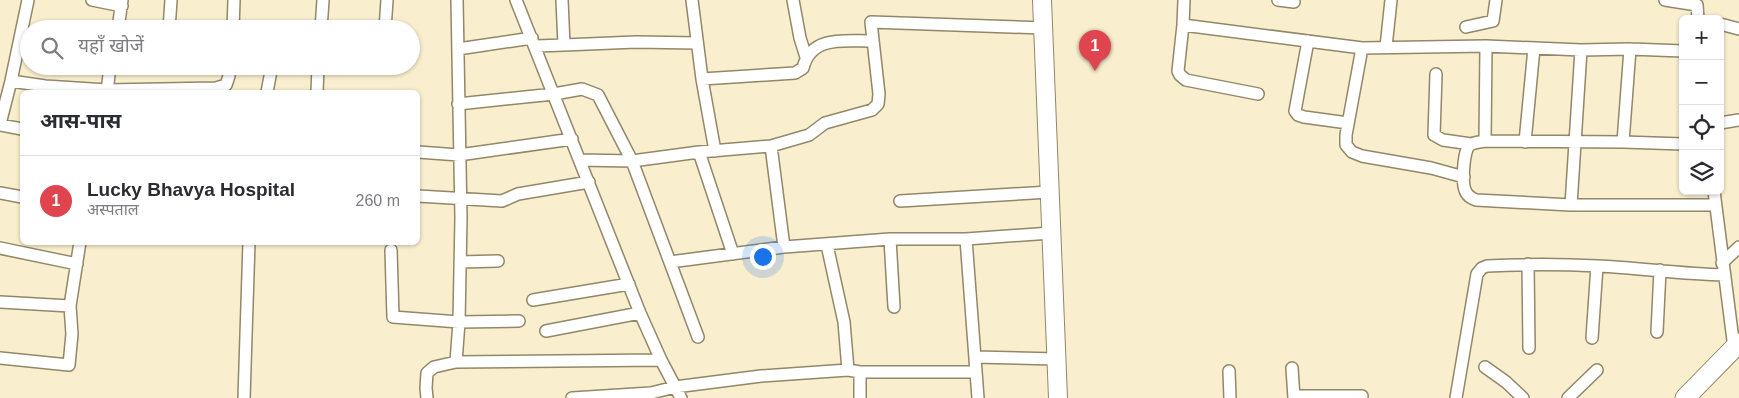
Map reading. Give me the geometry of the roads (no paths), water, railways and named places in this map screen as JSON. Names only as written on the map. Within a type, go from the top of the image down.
[{"type":"highway","points":[[1685,398],[1737,346]]},
{"type":"main road","points":[[1042,0],[1058,398]]},
{"type":"street","points":[[26,20],[28,0]]},
{"type":"street","points":[[92,0],[122,3],[119,20]]},
{"type":"street","points":[[169,20],[170,0]]},
{"type":"street","points":[[233,20],[234,0]]},
{"type":"street","points":[[322,20],[323,0]]},
{"type":"street","points":[[386,20],[387,0]]},
{"type":"street","points":[[456,362],[459,322],[461,199],[457,0]]},
{"type":"street","points":[[516,0],[640,313],[661,360],[682,398]]},
{"type":"street","points":[[562,0],[564,45]]},
{"type":"street","points":[[692,0],[702,79],[715,151]]},
{"type":"street","points":[[793,0],[800,38],[806,57]]},
{"type":"street","points":[[1184,0],[1181,56],[1178,71],[1180,75],[1186,80],[1193,82],[1258,94]]},
{"type":"street","points":[[1278,0],[1294,2]]},
{"type":"street","points":[[1386,47],[1391,0]]},
{"type":"street","points":[[1466,27],[1493,21],[1496,0]]},
{"type":"street","points":[[1665,0],[1697,3]]},
{"type":"street","points":[[580,160],[632,162],[699,152],[771,146],[809,135],[825,123],[872,110],[878,104],[879,94],[871,22],[1042,28]]},
{"type":"street","points":[[1183,25],[1362,48],[1486,46],[1581,50],[1630,48],[1679,51]]},
{"type":"street","points":[[1724,25],[1739,29]]},
{"type":"street","points":[[702,79],[795,73],[803,68],[806,57],[812,49],[821,44],[838,41],[872,41]]},
{"type":"street","points":[[1308,41],[1295,111],[1298,115],[1304,117],[1348,123]]},
{"type":"street","points":[[458,49],[534,42],[564,45],[636,42],[697,43]]},
{"type":"street","points":[[1485,141],[1486,46]]},
{"type":"street","points":[[1362,48],[1348,123],[1346,145],[1352,152],[1362,156],[1431,168],[1464,176]]},
{"type":"street","points":[[1525,142],[1534,48]]},
{"type":"street","points":[[1623,142],[1630,48]]},
{"type":"street","points":[[1571,205],[1581,50]]},
{"type":"street","points":[[20,52],[0,125],[20,129]]},
{"type":"street","points":[[1436,74],[1434,135],[1438,139],[1471,144],[1485,141],[1679,144]]},
{"type":"street","points":[[107,90],[109,75]]},
{"type":"street","points":[[143,90],[216,88],[226,85],[230,75]]},
{"type":"street","points":[[267,90],[270,75]]},
{"type":"street","points":[[316,90],[317,75]]},
{"type":"street","points":[[12,81],[95,90]]},
{"type":"street","points":[[458,104],[554,94],[582,89],[598,95],[632,162],[698,336]]},
{"type":"street","points":[[1724,122],[1739,120]]},
{"type":"street","points":[[420,152],[459,155],[572,139]]},
{"type":"street","points":[[1471,144],[1467,148],[1465,157],[1465,190],[1468,196],[1476,200],[1571,205],[1714,205]]},
{"type":"street","points":[[771,146],[784,247]]},
{"type":"street","points":[[699,152],[733,254]]},
{"type":"street","points":[[420,196],[502,201],[518,194],[589,182]]},
{"type":"street","points":[[900,201],[1049,192]]},
{"type":"street","points":[[0,193],[20,197]]},
{"type":"street","points":[[1714,195],[1723,269],[1737,346]]},
{"type":"street","points":[[670,262],[784,247],[890,239],[966,240],[1051,233]]},
{"type":"street","points":[[890,239],[894,307]]},
{"type":"street","points":[[966,240],[978,398]]},
{"type":"street","points":[[0,358],[69,365],[72,334],[70,306],[80,245]]},
{"type":"street","points":[[244,398],[249,245]]},
{"type":"street","points":[[827,245],[844,322],[848,370]]},
{"type":"street","points":[[1456,398],[1477,274],[1482,268],[1487,266],[1528,264],[1597,266],[1693,274],[1723,269],[1739,247]]},
{"type":"street","points":[[0,248],[77,264]]},
{"type":"street","points":[[391,250],[393,317],[459,322],[519,320]]},
{"type":"street","points":[[460,262],[498,261]]},
{"type":"street","points":[[1528,264],[1529,348]]},
{"type":"street","points":[[1592,338],[1597,266]]},
{"type":"street","points":[[1657,332],[1660,270]]},
{"type":"street","points":[[534,300],[629,284]]},
{"type":"street","points":[[0,302],[70,306]]},
{"type":"street","points":[[546,331],[640,313]]},
{"type":"street","points":[[975,357],[1056,359]]},
{"type":"street","points":[[426,398],[427,373],[434,367],[456,362],[661,360]]},
{"type":"street","points":[[1292,368],[1294,397],[1362,396]]},
{"type":"street","points":[[1485,368],[1523,398]]},
{"type":"street","points":[[572,398],[651,392],[761,376],[848,370],[860,372],[976,372]]},
{"type":"street","points":[[1568,398],[1597,370]]},
{"type":"street","points":[[1229,371],[1230,398]]},
{"type":"street","points":[[860,372],[860,398]]},
{"type":"place","name":"Lucky Bhavya Hospital","points":[[1095,71]]}]
